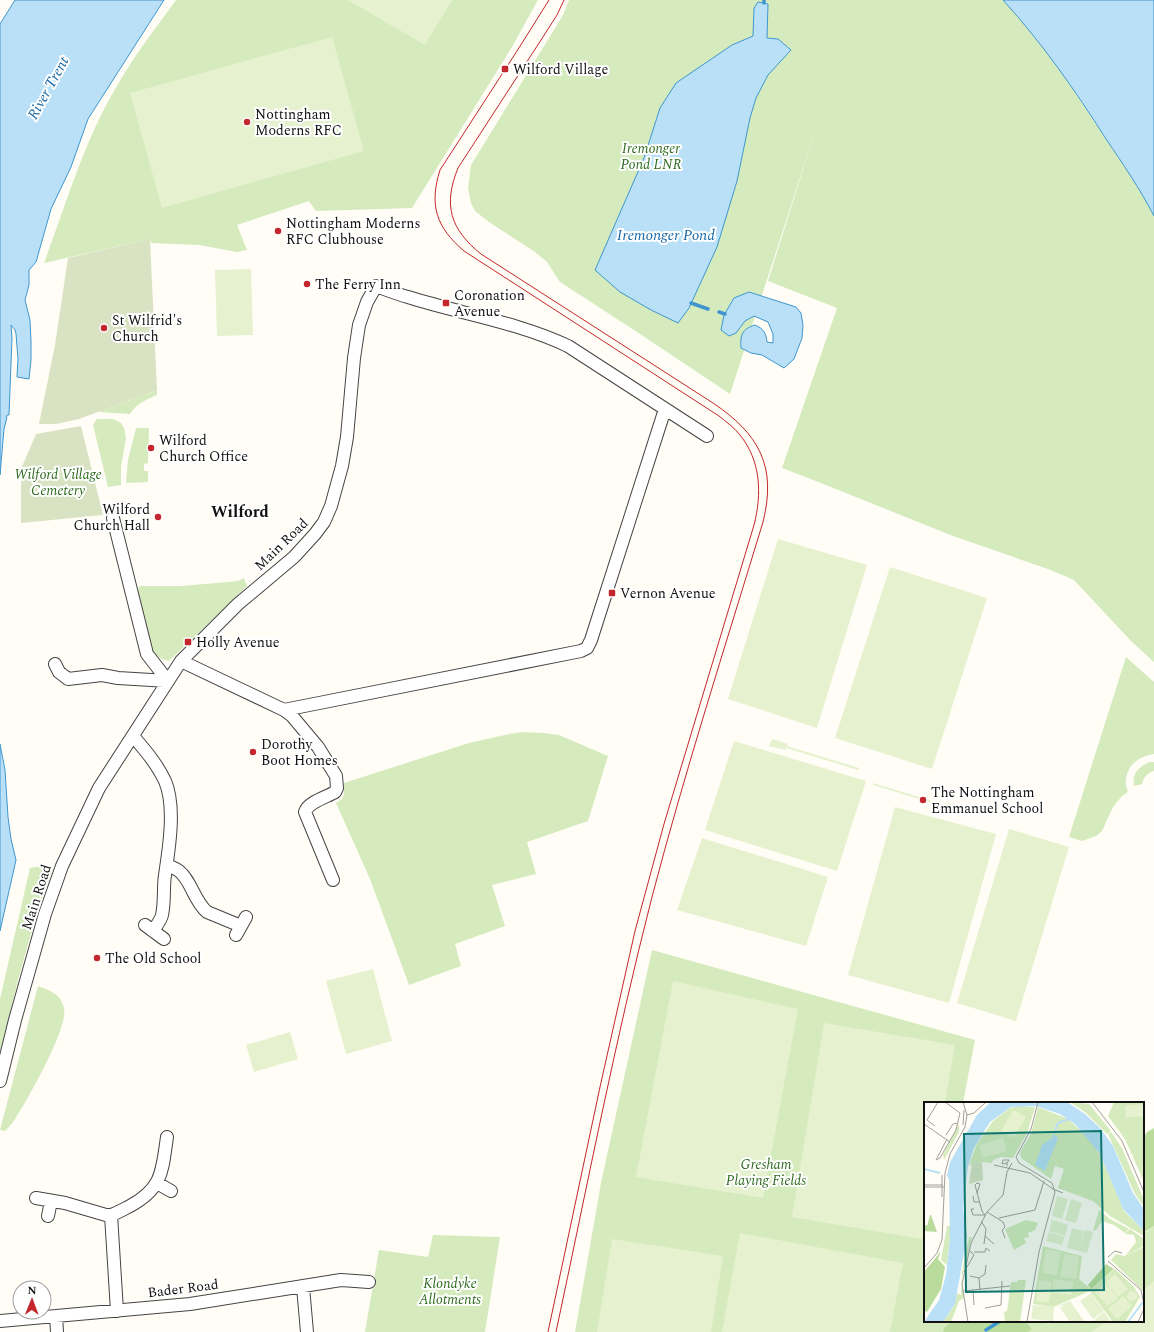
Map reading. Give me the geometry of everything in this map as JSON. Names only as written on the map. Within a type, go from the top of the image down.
[{"type":"street","name":"Main Road","points":[[0,1081],[45,914],[60,871],[74,838],[99,788],[181,661],[238,604],[294,557],[324,522],[336,489],[347,437],[354,358],[359,325],[363,312],[376,286],[407,297],[514,325],[554,339],[568,346],[665,409]]},
{"type":"street","points":[[284,710],[581,652],[587,648],[594,633],[665,409],[707,436]]},
{"type":"street","points":[[113,518],[147,654],[168,681]]},
{"type":"street","points":[[181,661],[284,710],[292,716],[318,748],[336,776],[337,788],[335,792],[306,808],[306,812],[333,880]]},
{"type":"street","points":[[55,664],[59,672],[68,679],[102,675],[118,678],[168,681]]},
{"type":"street","points":[[133,736],[158,767],[166,782],[171,805],[162,916],[149,928],[164,939]]},
{"type":"street","points":[[167,865],[180,871],[207,912],[241,926]]},
{"type":"street","points":[[36,1198],[66,1203],[106,1215],[111,1215],[138,1201],[157,1183],[162,1170],[167,1137]]},
{"type":"street","points":[[157,1183],[171,1191]]},
{"type":"street","points":[[48,1216],[51,1201]]},
{"type":"street","points":[[111,1215],[117,1311]]},
{"type":"street","name":"Bader Road","points":[[0,1321],[190,1304],[341,1280],[369,1282]]},
{"type":"street","points":[[303,1287],[308,1332]]},
{"type":"street","points":[[56,1316],[57,1332]]},
{"type":"green space","points":[[176,0],[538,0],[512,47],[412,208],[316,211],[309,201],[237,225],[247,250],[237,252],[199,245],[151,243],[150,239],[44,263],[84,153],[103,111],[128,68]]},
{"type":"green space","points":[[348,0],[452,0],[425,45]]},
{"type":"green space","name":"Iremonger Pond LNR","points":[[569,0],[1003,0],[1041,42],[1140,190],[1154,216],[1154,662],[1131,641],[1074,580],[1048,569],[953,536],[782,468],[837,308],[768,281],[817,125],[730,394],[560,282],[547,262],[535,252],[475,211],[471,203],[468,188],[471,165],[563,15]]},
{"type":"green space","name":"Nottingham Moderns RFC","points":[[332,37],[364,151],[162,208],[130,93]]},
{"type":"green space","points":[[150,239],[157,390],[79,419],[56,424],[39,424],[55,345],[68,258]]},
{"type":"green space","points":[[251,269],[253,335],[217,336],[215,270]]},
{"type":"green space","points":[[157,390],[157,395],[139,404],[130,414],[98,412]]},
{"type":"green space","points":[[97,419],[113,419],[121,423],[124,428],[126,438],[121,467],[121,485],[108,487],[93,425]]},
{"type":"green space","name":"Wilford Village Cemetery","points":[[81,426],[103,515],[21,523],[21,469],[36,434]]},
{"type":"green space","points":[[136,428],[149,428],[148,463],[144,464],[144,471],[148,471],[148,482],[126,483],[128,460]]},
{"type":"green space","points":[[778,539],[867,565],[817,728],[728,699]]},
{"type":"green space","points":[[890,567],[987,598],[932,769],[835,738]]},
{"type":"green space","points":[[244,578],[247,586],[169,661],[160,658],[152,651],[138,591],[139,586],[181,586],[238,581]]},
{"type":"green space","points":[[1126,657],[1154,682],[1154,754],[1140,759],[1132,765],[1127,774],[1126,786],[1128,792],[1122,796],[1113,807],[1102,831],[1096,836],[1082,841],[1069,837]]},
{"type":"green space","points":[[522,732],[559,735],[608,756],[588,821],[527,842],[536,874],[492,885],[505,926],[455,944],[461,966],[409,985],[370,879],[336,803],[342,799],[344,794],[344,783],[469,743]]},
{"type":"green space","points":[[772,739],[788,744],[787,746],[859,768],[858,770],[786,748],[786,750],[769,746]]},
{"type":"green space","points":[[734,741],[866,781],[837,871],[705,830]]},
{"type":"green space","points":[[1149,762],[1154,762],[1154,771],[1146,776],[1142,784],[1134,786],[1135,774],[1142,766]]},
{"type":"green space","points":[[873,783],[946,805],[947,803],[963,807],[961,814],[945,809],[945,807],[873,785]]},
{"type":"green space","points":[[895,807],[996,834],[949,1003],[848,975]]},
{"type":"green space","points":[[1009,829],[1069,847],[1016,1021],[957,1003]]},
{"type":"green space","points":[[702,838],[828,877],[806,946],[677,910]]},
{"type":"green space","points":[[42,866],[53,869],[30,937],[0,1053],[0,999],[30,868]]},
{"type":"green space","name":"Gresham Playing Fields","points":[[652,950],[975,1040],[963,1102],[924,1102],[924,1322],[1047,1322],[1048,1324],[1051,1322],[1144,1322],[1144,1233],[1154,1226],[1154,1332],[575,1332],[601,1183]]},
{"type":"green space","points":[[373,969],[392,1041],[346,1054],[326,981]]},
{"type":"green space","points":[[673,981],[798,1009],[763,1198],[636,1177]]},
{"type":"green space","points":[[38,986],[51,991],[58,996],[63,1003],[64,1017],[55,1045],[31,1093],[11,1125],[5,1131],[0,1130]]},
{"type":"green space","points":[[824,1023],[955,1045],[945,1102],[924,1102],[924,1228],[922,1239],[792,1217]]},
{"type":"green space","points":[[290,1032],[298,1059],[254,1072],[246,1045]]},
{"type":"green space","points":[[1154,1128],[1154,1226],[1144,1232],[1144,1137],[1147,1132]]},
{"type":"green space","points":[[740,1233],[903,1263],[890,1332],[722,1332]]},
{"type":"green space","name":"Klondyke Allotments","points":[[433,1235],[500,1237],[485,1332],[365,1332],[379,1250],[428,1257]]},
{"type":"green space","points":[[612,1239],[723,1256],[711,1332],[597,1332]]},
{"type":"green space","points":[[1154,1281],[1154,1332],[1092,1332],[1105,1322],[1144,1322],[1144,1289]]},
{"type":"green space","points":[[951,1322],[1026,1322],[1032,1329],[1028,1332],[943,1332],[944,1328]]},
{"type":"water","name":"River Trent","points":[[15,0],[164,0],[88,119],[71,167],[51,209],[36,262],[29,270],[29,285],[25,300],[30,320],[31,360],[29,379],[17,377],[18,359],[16,334],[11,325],[12,338],[9,415],[6,417],[4,429],[0,475],[0,24]]},
{"type":"water","points":[[1003,0],[1154,0],[1154,216],[1131,177],[1070,85],[1045,50]]},
{"type":"water","name":"Iremonger Pond","points":[[758,2],[768,4],[767,38],[778,39],[791,50],[768,75],[756,98],[750,118],[737,181],[717,247],[689,308],[678,323],[651,310],[620,292],[595,270],[644,158],[660,108],[676,83],[732,45],[753,36],[754,8]]},
{"type":"water","points":[[749,292],[796,307],[801,313],[803,325],[802,338],[794,359],[784,368],[762,355],[751,353],[741,348],[743,333],[747,328],[755,325],[761,328],[764,332],[767,342],[773,343],[773,334],[768,322],[754,316],[745,321],[736,333],[729,336],[721,330],[724,315],[734,298]]},
{"type":"water","points":[[0,744],[5,770],[11,839],[16,860],[0,931]]},
{"type":"waterway","points":[[691,303],[708,309]]},
{"type":"waterway","points":[[719,312],[725,314]]},
{"type":"waterway","points":[[986,1330],[998,1322]]},
{"type":"tram line","points":[[548,1332],[635,931],[664,824],[754,525],[757,513],[759,490],[756,467],[752,456],[740,435],[730,425],[719,416],[464,251],[447,233],[437,215],[435,194],[440,170],[549,0]]},
{"type":"tram line","points":[[556,1332],[614,1060],[652,897],[692,756],[763,522],[767,502],[768,484],[760,453],[753,440],[729,415],[713,403],[481,254],[470,245],[456,226],[452,216],[451,194],[453,181],[458,168],[557,15],[564,0]]},
{"type":"place","name":"Wilford Village","points":[[505,69]]},
{"type":"place","name":"Nottingham Moderns RFC","points":[[247,122]]},
{"type":"place","name":"Nottingham Moderns RFC Clubhouse","points":[[278,231]]},
{"type":"place","name":"The Ferry Inn","points":[[307,284]]},
{"type":"place","name":"Coronation Avenue","points":[[446,303]]},
{"type":"place","name":"St Wilfrid's Church","points":[[104,328]]},
{"type":"place","name":"Wilford Church Office","points":[[151,448]]},
{"type":"place","name":"Wilford Church Hall","points":[[158,517]]},
{"type":"place","name":"Vernon Avenue","points":[[612,593]]},
{"type":"place","name":"Holly Avenue","points":[[188,642]]},
{"type":"place","name":"Dorothy Boot Homes","points":[[253,752]]},
{"type":"place","name":"The Nottingham Emmanuel School","points":[[923,800]]},
{"type":"place","name":"The Old School","points":[[97,958]]},
{"type":"district","name":"Wilford","points":[[240,511]]}]
